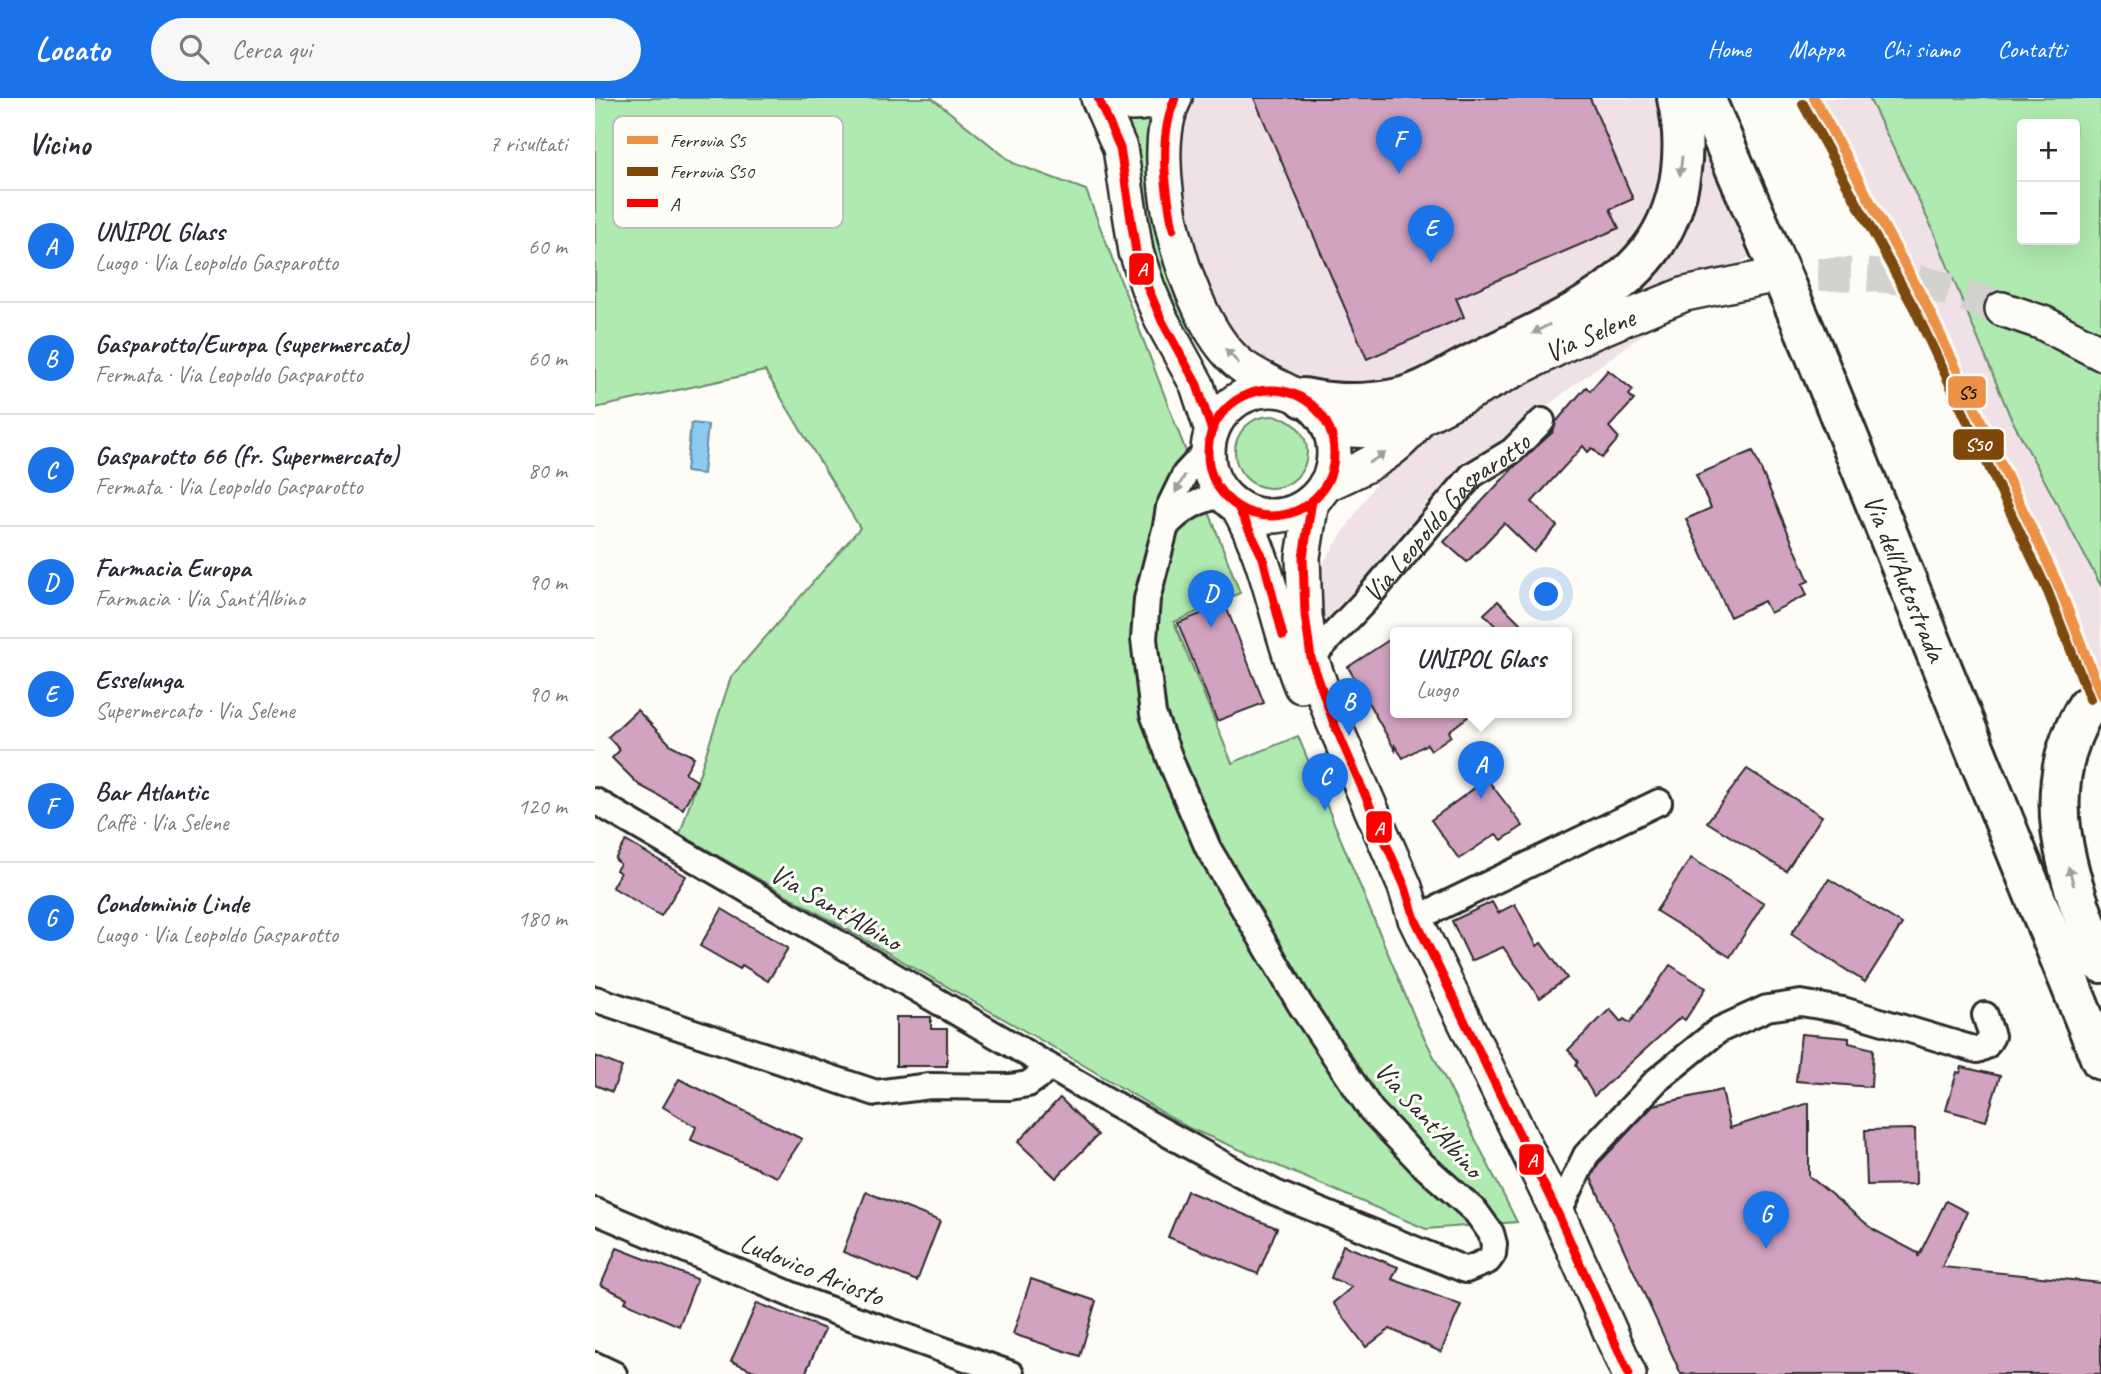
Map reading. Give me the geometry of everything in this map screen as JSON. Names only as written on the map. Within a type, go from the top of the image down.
[{"type":"highway","points":[[1296,395],[1344,403],[1397,399],[1427,387],[1592,302],[1617,284],[1656,242],[1677,195],[1683,141],[1677,98]]},
{"type":"highway","name":"Via dell'Autostrada","points":[[1705,98],[1812,347],[2101,1060]]},
{"type":"highway","points":[[2087,706],[2076,723],[2062,762],[2058,804],[2065,856],[2101,963]]},
{"type":"main road","points":[[1098,98],[1120,148],[1136,251],[1148,288],[1162,321],[1197,385],[1210,440],[1209,466],[1215,482],[1231,501],[1263,558],[1287,650],[1335,775],[1393,892],[1402,907],[1415,919]]},
{"type":"main road","points":[[1106,98],[1133,104],[1153,102],[1159,98]]},
{"type":"main road","points":[[1175,98],[1166,125],[1164,179],[1175,237],[1188,280],[1205,317],[1235,360],[1319,411],[1329,428],[1334,447],[1333,467],[1319,493],[1305,534],[1303,557],[1305,615],[1311,658],[1321,691],[1405,887],[1415,919],[1558,1214],[1629,1374]]},
{"type":"main road","name":"Via Selene","points":[[1329,428],[1350,431],[1395,428],[1419,419],[1568,343],[1685,294],[1769,277]]},
{"type":"main road","points":[[2002,309],[2043,323],[2101,353]]},
{"type":"main road","points":[[1210,440],[1221,414],[1235,401],[1252,393],[1270,390],[1296,395]]},
{"type":"main road","name":"Via Selene","points":[[1319,493],[1407,438],[1419,419]]},
{"type":"main road","points":[[1231,501],[1257,514],[1276,516],[1296,511],[1319,493]]},
{"type":"street","name":"Via Leopoldo Gasparotto","points":[[1311,658],[1352,615],[1472,475],[1518,446],[1542,421]]},
{"type":"street","name":"Via Sant'Albino","points":[[595,801],[1047,1065],[1275,1193],[1465,1270],[1488,1261],[1493,1254],[1494,1244],[1491,1233],[1476,1212],[1422,1164],[1371,1110],[1300,1004],[1208,848],[1153,714],[1144,639],[1147,598],[1169,507],[1181,481],[1210,440]]},
{"type":"street","points":[[1166,526],[1201,500],[1231,501]]},
{"type":"street","points":[[1305,615],[1326,622],[1352,615]]},
{"type":"street","points":[[1415,919],[1659,802]]},
{"type":"street","points":[[595,999],[876,1093],[930,1086],[1010,1087],[1028,1084],[1042,1074],[1047,1065]]},
{"type":"street","points":[[1558,1214],[1586,1154],[1657,1080],[1719,1030],[1767,1008],[1801,1003],[1843,1010],[1977,1050],[1986,1046],[1992,1036],[1985,1015]]},
{"type":"street","name":"Ludovico Ariosto","points":[[595,1210],[811,1303],[1011,1374]]},
{"type":"street","points":[[595,1365],[614,1374]]},
{"type":"shaded area","points":[[1185,98],[1680,98],[1750,256],[1579,381],[1485,456],[1329,648],[1312,617],[1319,569],[1413,427],[1243,350],[1207,307],[1178,202],[1182,102]]},
{"type":"shaded area","points":[[1801,98],[1869,98],[1911,182],[2010,416],[2101,586],[2101,730],[2050,596],[1896,274]]},
{"type":"green space","points":[[595,98],[932,98],[1013,163],[1086,190],[1240,593],[1174,622],[1232,763],[1298,736],[1416,1021],[1517,1222],[1426,1229],[1189,1128],[680,834],[731,677],[860,528],[765,371],[595,408]]},
{"type":"green space","points":[[1869,98],[2101,98],[2101,586],[2010,416],[1932,228]]},
{"type":"green space","points":[[1153,121],[1199,336],[1190,340],[1159,271],[1145,206],[1138,146],[1128,122]]},
{"type":"green space","points":[[1271,416],[1291,422],[1301,432],[1307,452],[1301,472],[1291,482],[1271,488],[1251,482],[1241,472],[1235,452],[1241,432],[1251,422]]},
{"type":"water","points":[[691,423],[708,425],[703,474],[686,472]]},
{"type":"building","points":[[1254,98],[1590,98],[1633,199],[1610,209],[1619,228],[1456,298],[1464,317],[1367,359]]},
{"type":"building","points":[[1608,370],[1633,390],[1629,395],[1634,400],[1609,427],[1619,438],[1602,458],[1592,448],[1588,452],[1583,446],[1532,502],[1557,526],[1534,552],[1504,523],[1467,562],[1444,542],[1515,466],[1553,432],[1556,422],[1586,387],[1590,391]]},
{"type":"building","points":[[1753,451],[1809,581],[1802,584],[1807,595],[1770,613],[1764,601],[1730,617],[1686,519],[1711,508],[1696,475]]},
{"type":"building","points":[[1498,601],[1524,627],[1496,627],[1484,614]]},
{"type":"building","points":[[1225,604],[1264,703],[1217,721],[1178,623]]},
{"type":"building","points":[[1390,639],[1390,718],[1466,718],[1449,731],[1451,736],[1431,750],[1427,744],[1403,758],[1395,746],[1395,750],[1348,667]]},
{"type":"building","points":[[637,710],[671,745],[694,757],[685,773],[697,781],[683,809],[639,785],[612,758],[620,750],[608,737]]},
{"type":"building","points":[[1747,769],[1822,816],[1786,871],[1707,822]]},
{"type":"building","points":[[1487,779],[1523,826],[1502,840],[1496,834],[1459,859],[1431,820]]},
{"type":"building","points":[[626,841],[686,876],[661,916],[612,887],[620,873],[616,870],[620,864],[615,859]]},
{"type":"building","points":[[1691,858],[1764,903],[1730,957],[1656,911]]},
{"type":"building","points":[[1829,879],[1902,924],[1865,982],[1791,934]]},
{"type":"building","points":[[1492,902],[1498,913],[1515,904],[1537,946],[1541,943],[1567,978],[1540,998],[1503,947],[1471,961],[1452,921]]},
{"type":"building","points":[[722,909],[788,948],[768,981],[742,965],[740,969],[700,946]]},
{"type":"building","points":[[1670,965],[1706,988],[1685,1020],[1681,1017],[1594,1096],[1576,1065],[1578,1061],[1568,1050],[1610,1009],[1621,1022],[1624,1019],[1630,1023]]},
{"type":"building","points":[[896,1017],[931,1017],[931,1029],[947,1029],[947,1066],[896,1066]]},
{"type":"building","points":[[1801,1034],[1849,1038],[1849,1043],[1873,1049],[1871,1087],[1796,1081]]},
{"type":"building","points":[[595,1056],[622,1067],[612,1092],[595,1085]]},
{"type":"building","points":[[1962,1067],[2000,1076],[1986,1121],[1946,1110],[1957,1072],[1960,1073]]},
{"type":"building","points":[[679,1079],[802,1139],[777,1177],[691,1140],[696,1127],[663,1107]]},
{"type":"building","points":[[1722,1090],[1730,1128],[1809,1103],[1809,1176],[1874,1230],[1918,1253],[1918,1257],[1946,1201],[1967,1212],[1942,1267],[2101,1283],[2101,1374],[1681,1374],[1591,1178],[1598,1164],[1654,1105]]},
{"type":"building","points":[[1060,1098],[1098,1135],[1056,1178],[1018,1142]]},
{"type":"building","points":[[1915,1129],[1916,1184],[1867,1185],[1865,1130]]},
{"type":"building","points":[[1187,1191],[1277,1228],[1258,1274],[1168,1237]]},
{"type":"building","points":[[866,1192],[940,1221],[917,1281],[843,1252]]},
{"type":"building","points":[[1343,1245],[1398,1267],[1392,1279],[1461,1305],[1441,1352],[1390,1329],[1366,1347],[1333,1303],[1352,1287],[1331,1278]]},
{"type":"building","points":[[617,1248],[697,1279],[679,1326],[625,1302],[627,1298],[601,1285]]},
{"type":"building","points":[[1031,1279],[1096,1301],[1080,1356],[1013,1334]]},
{"type":"building","points":[[757,1303],[825,1329],[805,1374],[761,1374],[731,1361]]},
{"type":"tunnel","points":[[1768,277],[1844,274],[1882,276],[1941,287],[2002,309]]},
{"type":"rail line","name":"S5","points":[[1814,98],[1925,302],[2059,587],[2101,695]]},
{"type":"rail line","name":"S50","points":[[1803,104],[1914,308],[2048,592],[2090,699]]},
{"type":"transit line","name":"A","points":[[1098,98],[1120,148],[1136,252],[1148,288],[1162,321],[1197,385],[1212,431]]},
{"type":"transit line","name":"A","points":[[1173,229],[1166,179],[1165,146],[1166,130],[1175,98]]},
{"type":"transit line","name":"A","points":[[1271,390],[1295,395],[1315,409],[1329,429],[1334,453],[1329,477],[1315,497],[1295,511],[1271,516],[1247,511],[1227,497],[1213,477],[1208,453],[1213,429],[1227,409],[1247,395],[1271,390]]},
{"type":"transit line","name":"A","points":[[1312,501],[1303,557],[1305,615],[1311,658],[1333,721],[1405,887],[1415,919],[1558,1214],[1629,1374]]},
{"type":"transit line","name":"A","points":[[1238,507],[1263,558],[1283,636]]},
{"type":"place","name":"Bar Atlantic","points":[[1399,174]]},
{"type":"place","name":"Esselunga","points":[[1431,263]]},
{"type":"place","name":"Farmacia Europa","points":[[1211,628]]},
{"type":"place","name":"Gasparotto/Europa (supermercato)","points":[[1349,736]]},
{"type":"place","name":"UNIPOL Glass","points":[[1481,799]]},
{"type":"place","name":"Gasparotto 66 (fr. Supermercato)","points":[[1325,811]]},
{"type":"place","name":"Condominio Linde","points":[[1766,1249]]}]
